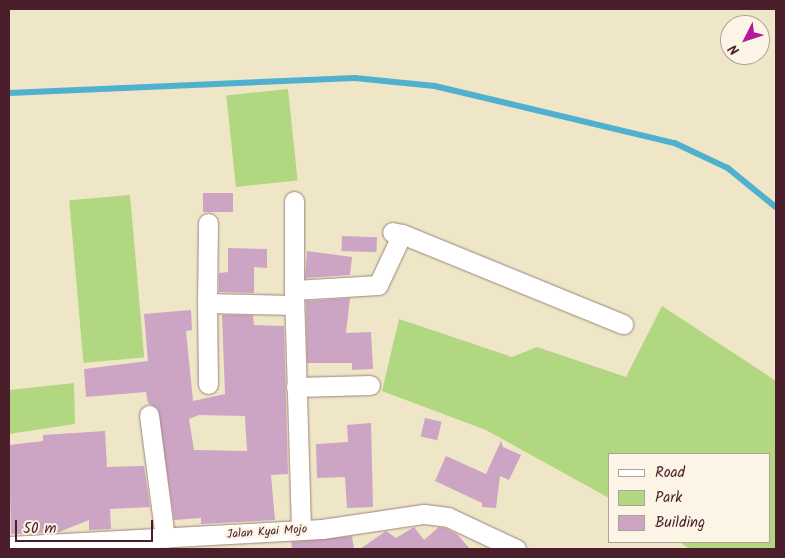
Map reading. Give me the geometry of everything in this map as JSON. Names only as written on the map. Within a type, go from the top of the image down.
[{"type":"street","points":[[294,201],[294,296],[301,529]]},
{"type":"street","points":[[208,223],[208,384]]},
{"type":"street","points":[[207,303],[294,296],[378,286],[397,233],[623,324]]},
{"type":"street","points":[[296,387],[370,386]]},
{"type":"street","points":[[149,415],[165,538]]},
{"type":"street","name":"Jalan Kyai Mojo","points":[[9,546],[165,538],[274,541],[301,529],[424,514],[448,517],[516,549]]},
{"type":"green space","points":[[288,89],[298,180],[236,187],[226,95]]},
{"type":"green space","points":[[130,195],[144,357],[83,363],[69,200]]},
{"type":"green space","points":[[662,306],[776,381],[776,549],[690,549],[681,543],[770,543],[770,453],[608,453],[608,497],[486,430],[382,391],[399,319],[512,357],[537,347],[626,377]]},
{"type":"green space","points":[[74,383],[75,424],[9,434],[9,390]]},
{"type":"building","points":[[203,193],[233,193],[233,212],[203,212]]},
{"type":"building","points":[[342,236],[377,237],[376,252],[341,251]]},
{"type":"building","points":[[228,248],[267,249],[267,268],[254,267],[254,293],[219,292],[219,273],[228,272]]},
{"type":"building","points":[[307,251],[352,257],[350,275],[305,278]]},
{"type":"building","points":[[350,298],[346,333],[371,332],[373,369],[352,370],[352,363],[307,363],[306,301]]},
{"type":"building","points":[[191,310],[192,330],[186,331],[193,401],[225,394],[222,315],[253,315],[254,325],[284,326],[288,474],[271,475],[275,520],[201,524],[201,518],[174,520],[158,409],[148,403],[146,392],[86,397],[84,369],[148,361],[144,314]],"holes":[[[199,415],[245,416],[247,451],[194,450],[189,419]]]},
{"type":"building","points":[[425,418],[442,422],[437,440],[421,437]]},
{"type":"building","points":[[371,423],[373,507],[347,508],[345,477],[317,478],[316,444],[348,442],[347,425]]},
{"type":"building","points":[[105,431],[107,467],[144,466],[150,507],[110,509],[111,529],[89,530],[89,520],[59,532],[11,534],[9,445],[43,441],[43,435]]},
{"type":"building","points":[[501,441],[503,447],[521,455],[509,480],[500,476],[496,508],[482,507],[482,503],[435,481],[446,456],[486,474]]},
{"type":"building","points":[[414,527],[424,540],[439,527],[445,528],[457,534],[470,549],[360,549],[386,531],[396,538]]},
{"type":"building","points":[[352,536],[354,549],[292,549],[291,542]]},
{"type":"waterway","points":[[9,93],[355,78],[435,86],[675,143],[728,168],[776,207]]}]
